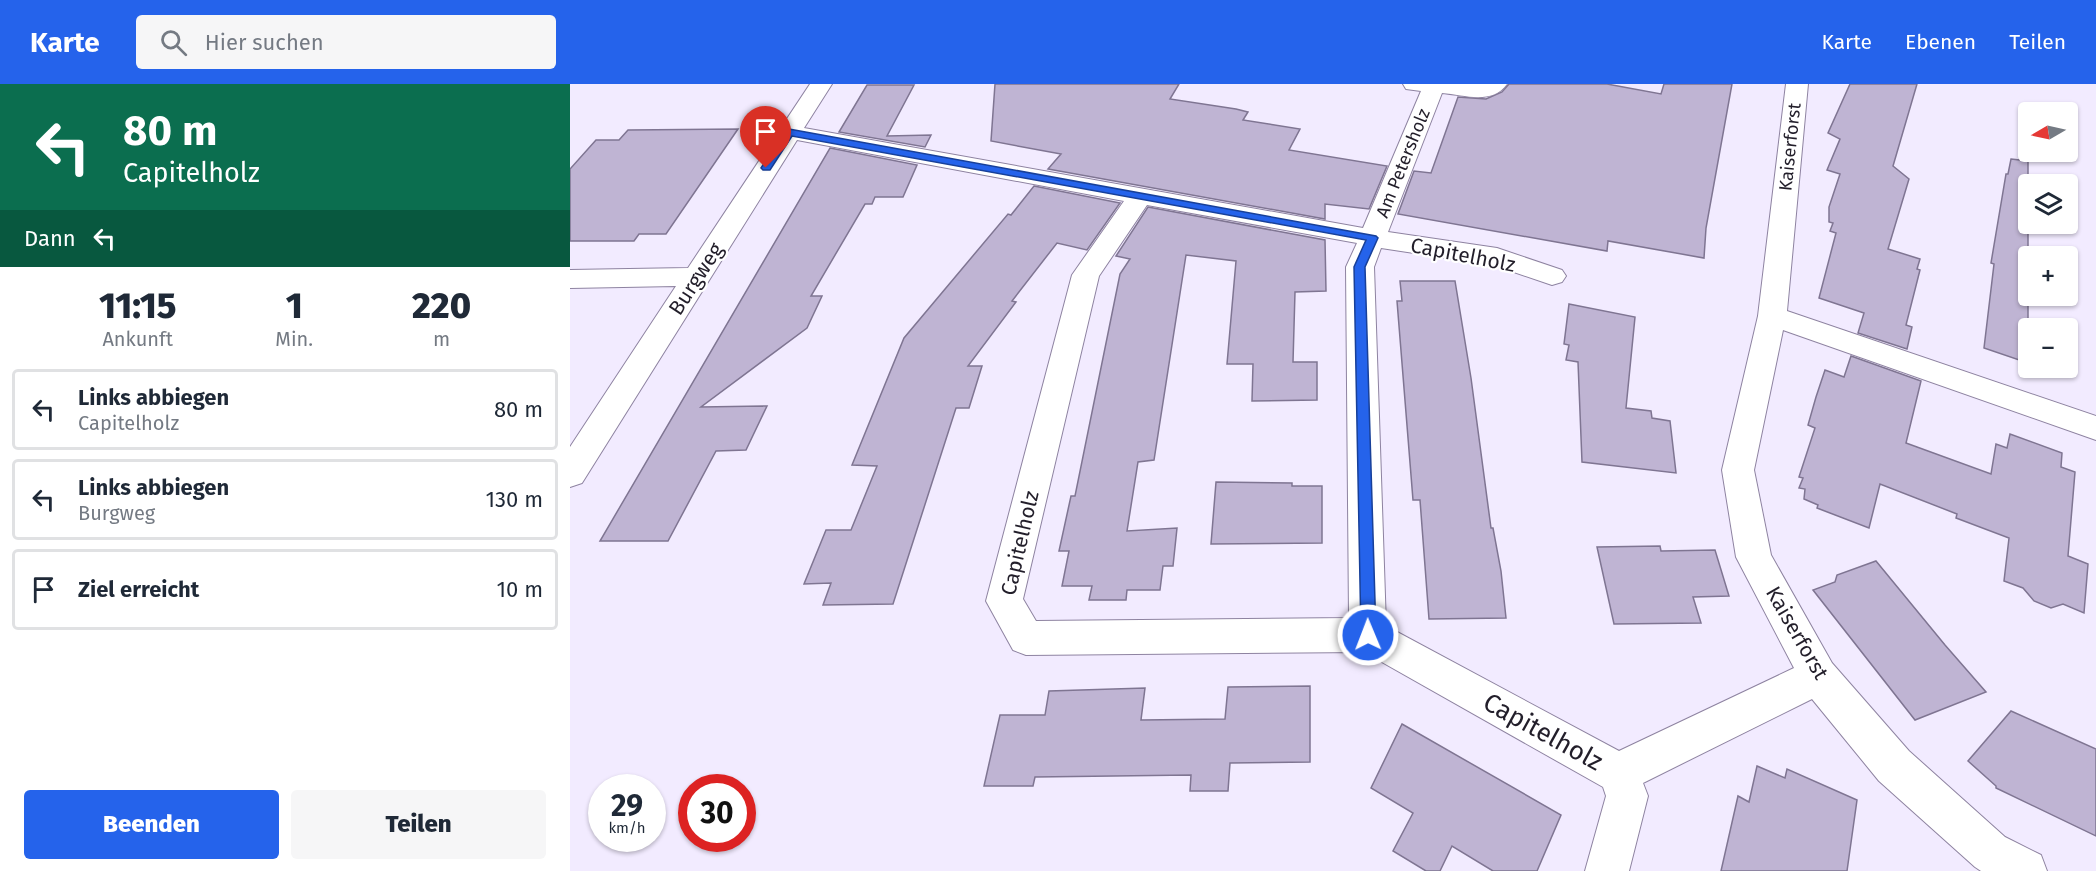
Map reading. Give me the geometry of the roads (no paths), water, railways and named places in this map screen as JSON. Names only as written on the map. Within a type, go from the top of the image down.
[{"type":"street","name":"Burgweg","points":[[570,474],[821,84]]},
{"type":"street","name":"Am Petersholz","points":[[1372,238],[1423,86],[1488,91],[1496,84]]},
{"type":"street","name":"Kaiserforst","points":[[1797,84],[1772,316],[1738,470],[1754,557],[1818,676],[1894,766],[1990,852],[2025,871]]},
{"type":"street","name":"Capitelholz","points":[[789,132],[1372,238],[1497,257],[1552,276]]},
{"type":"street","name":"Capitelholz","points":[[1140,196],[1086,274],[1004,601],[1026,638],[1368,635],[1618,773],[1818,676]]},
{"type":"street","points":[[1368,635],[1360,267],[1372,238]]},
{"type":"street","points":[[570,279],[697,277]]},
{"type":"street","points":[[1772,316],[2096,428]]},
{"type":"street","points":[[1607,871],[1627,796],[1618,773]]}]
